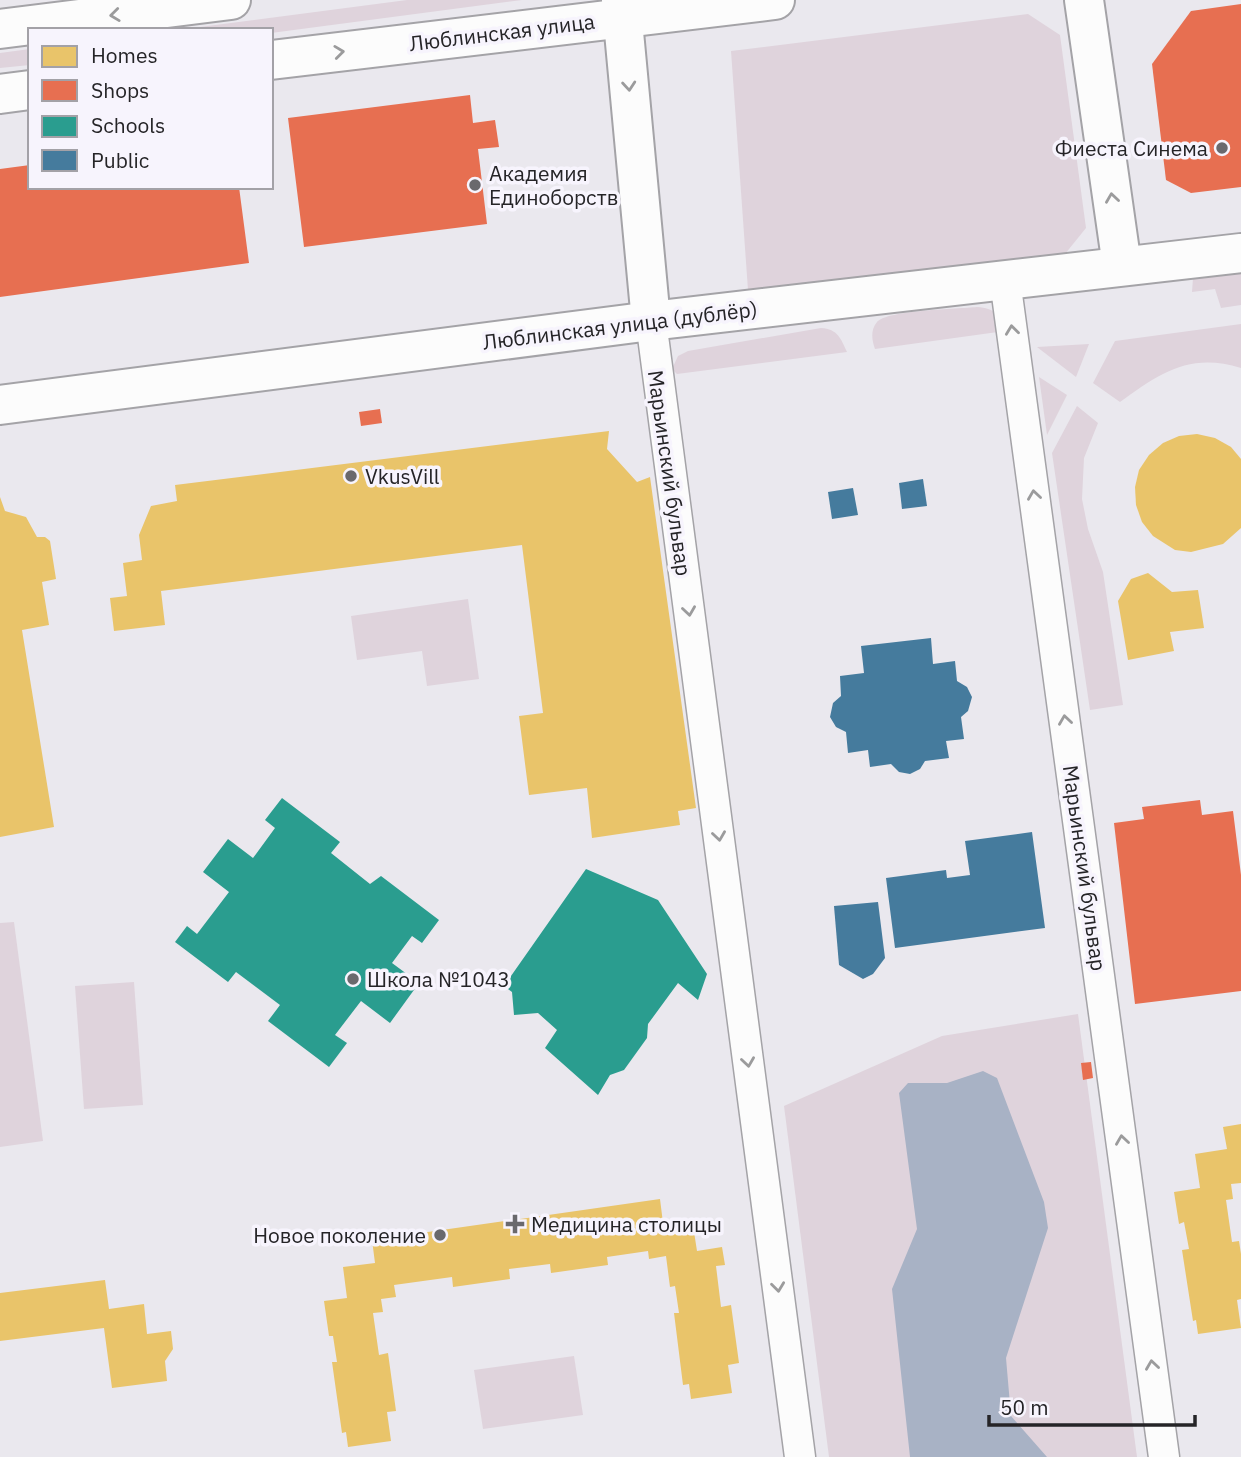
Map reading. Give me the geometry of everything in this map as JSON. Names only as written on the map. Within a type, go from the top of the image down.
[{"type":"street","points":[[0,29],[231,0]]},
{"type":"street","name":"Люблинская улица","points":[[273,60],[622,9],[775,0]]},
{"type":"street","points":[[1084,0],[1122,266]]},
{"type":"street","points":[[622,9],[650,321]]},
{"type":"street","points":[[0,94],[28,90]]},
{"type":"street","name":"Люблинская улица (дублёр)","points":[[0,405],[650,321],[1241,253]]},
{"type":"street","name":"Марьинский бульвар","points":[[1005,280],[1164,1457]]},
{"type":"street","name":"Марьинский бульвар","points":[[650,321],[800,1457]]},
{"type":"shaded area","points":[[407,0],[522,0],[273,33],[273,28],[192,28]]},
{"type":"shaded area","points":[[1028,14],[1060,35],[1086,228],[1065,254],[748,290],[731,51]]},
{"type":"shaded area","points":[[28,49],[28,65],[0,68],[0,53]]},
{"type":"shaded area","points":[[1241,272],[1241,305],[1221,308],[1215,289],[1192,292],[1193,278]]},
{"type":"shaded area","points":[[977,307],[996,313],[1005,331],[875,349],[873,328],[883,318]]},
{"type":"shaded area","points":[[1241,324],[1241,368],[1206,362],[1176,368],[1162,374],[1120,402],[1093,383],[1115,341]]},
{"type":"shaded area","points":[[821,328],[835,333],[847,352],[677,374],[672,369],[678,356],[688,351]]},
{"type":"shaded area","points":[[1089,344],[1076,377],[1037,347]]},
{"type":"shaded area","points":[[1039,377],[1067,395],[1047,435]]},
{"type":"shaded area","points":[[1077,406],[1098,423],[1084,458],[1082,499],[1088,529],[1103,572],[1123,705],[1090,710],[1052,453]]},
{"type":"shaded area","points":[[468,599],[479,679],[427,686],[422,651],[357,660],[351,616]]},
{"type":"shaded area","points":[[14,922],[43,1141],[0,1147],[0,923]]},
{"type":"shaded area","points":[[134,982],[143,1105],[84,1109],[75,986]]},
{"type":"shaded area","points":[[1078,1014],[1137,1457],[829,1457],[784,1106],[942,1036]]},
{"type":"shaded area","points":[[574,1356],[583,1415],[483,1429],[474,1370]]},
{"type":"water","points":[[983,1071],[997,1078],[1044,1202],[1048,1228],[1006,1358],[1011,1416],[1047,1457],[910,1457],[892,1289],[917,1229],[899,1093],[908,1083],[947,1083]]},
{"type":"building: Homes","points":[[609,431],[607,449],[637,482],[650,477],[696,808],[678,811],[680,825],[592,838],[587,788],[529,795],[519,716],[543,713],[522,545],[161,591],[165,625],[114,631],[110,598],[127,596],[123,563],[142,560],[139,535],[151,506],[177,501],[175,485]]},
{"type":"building: Homes","points":[[1197,434],[1215,438],[1231,447],[1241,459],[1241,528],[1223,544],[1191,552],[1175,550],[1153,536],[1142,522],[1136,505],[1135,487],[1139,470],[1149,455],[1163,443],[1179,436]]},
{"type":"building: Homes","points":[[0,497],[5,511],[26,517],[37,537],[45,537],[50,541],[56,579],[42,582],[49,625],[22,630],[54,827],[0,837]]},
{"type":"building: Homes","points":[[1148,573],[1172,592],[1198,590],[1204,628],[1170,632],[1174,651],[1128,660],[1118,601],[1131,579]]},
{"type":"building: Homes","points":[[1241,1124],[1241,1183],[1231,1184],[1233,1199],[1226,1200],[1232,1242],[1239,1241],[1241,1254],[1241,1299],[1237,1300],[1241,1328],[1198,1334],[1196,1320],[1193,1321],[1182,1250],[1189,1249],[1184,1222],[1179,1224],[1174,1192],[1200,1188],[1195,1154],[1227,1149],[1223,1127]]},
{"type":"building: Homes","points":[[660,1199],[663,1223],[692,1219],[697,1251],[722,1247],[725,1265],[716,1266],[721,1307],[731,1305],[739,1363],[728,1365],[732,1393],[691,1399],[689,1384],[683,1385],[674,1313],[679,1313],[675,1286],[670,1287],[666,1256],[649,1259],[648,1251],[607,1257],[608,1265],[551,1273],[550,1264],[509,1269],[510,1279],[453,1287],[452,1277],[394,1285],[396,1297],[381,1299],[383,1312],[373,1313],[379,1355],[388,1353],[396,1411],[387,1412],[391,1441],[348,1447],[346,1432],[342,1433],[332,1362],[337,1362],[333,1336],[329,1336],[324,1301],[347,1298],[343,1267],[375,1263],[372,1240]]},
{"type":"building: Homes","points":[[105,1280],[109,1309],[144,1304],[147,1334],[171,1331],[173,1349],[165,1361],[167,1381],[112,1388],[104,1328],[0,1341],[0,1293]]},
{"type":"building: Shops","points":[[1241,4],[1241,187],[1191,193],[1166,180],[1152,64],[1191,11]]},
{"type":"building: Shops","points":[[470,95],[473,123],[495,120],[499,147],[478,149],[487,224],[304,247],[288,118]]},
{"type":"building: Shops","points":[[28,165],[28,189],[239,189],[249,263],[0,297],[0,169]]},
{"type":"building: Shops","points":[[380,409],[382,423],[361,426],[359,412]]},
{"type":"building: Shops","points":[[1200,800],[1202,815],[1233,811],[1241,875],[1241,991],[1135,1004],[1114,823],[1144,819],[1142,807]]},
{"type":"building: Shops","points":[[1091,1062],[1093,1078],[1083,1080],[1081,1063]]},
{"type":"building: Schools","points":[[282,798],[340,842],[331,853],[370,884],[381,876],[439,920],[422,943],[412,936],[392,963],[419,983],[390,1023],[361,1001],[335,1035],[347,1043],[329,1067],[268,1021],[280,1005],[236,972],[228,982],[175,942],[187,926],[197,934],[229,892],[203,872],[228,839],[253,858],[275,828],[265,820]]},
{"type":"building: Schools","points":[[586,869],[658,900],[707,974],[698,1000],[678,983],[648,1024],[647,1038],[624,1070],[610,1075],[598,1095],[545,1048],[557,1030],[538,1013],[514,1015],[512,992],[504,986]]},
{"type":"building: Public","points":[[923,479],[927,506],[902,509],[899,483]]},
{"type":"building: Public","points":[[853,488],[858,515],[832,519],[828,492]]},
{"type":"building: Public","points":[[931,638],[933,664],[955,661],[957,681],[967,687],[972,697],[968,711],[961,717],[964,739],[946,741],[949,758],[925,761],[920,769],[910,774],[899,772],[891,764],[870,767],[868,750],[848,753],[846,732],[836,727],[830,717],[833,703],[841,696],[840,676],[864,673],[861,646]]},
{"type":"building: Public","points":[[1032,832],[1045,928],[895,948],[886,878],[946,870],[947,878],[970,875],[965,841]]},
{"type":"building: Public","points":[[878,902],[885,958],[873,974],[863,979],[839,965],[834,906]]},
{"type":"place","name":"Фиеста Синема","points":[[1222,148]]},
{"type":"place","name":"Академия Единоборств","points":[[475,185]]},
{"type":"place","name":"VkusVill","points":[[351,476]]},
{"type":"place","name":"Школа №1043","points":[[353,979]]},
{"type":"place","name":"Медицина столицы","points":[[515,1224]]},
{"type":"place","name":"Новое поколение","points":[[440,1235]]}]
